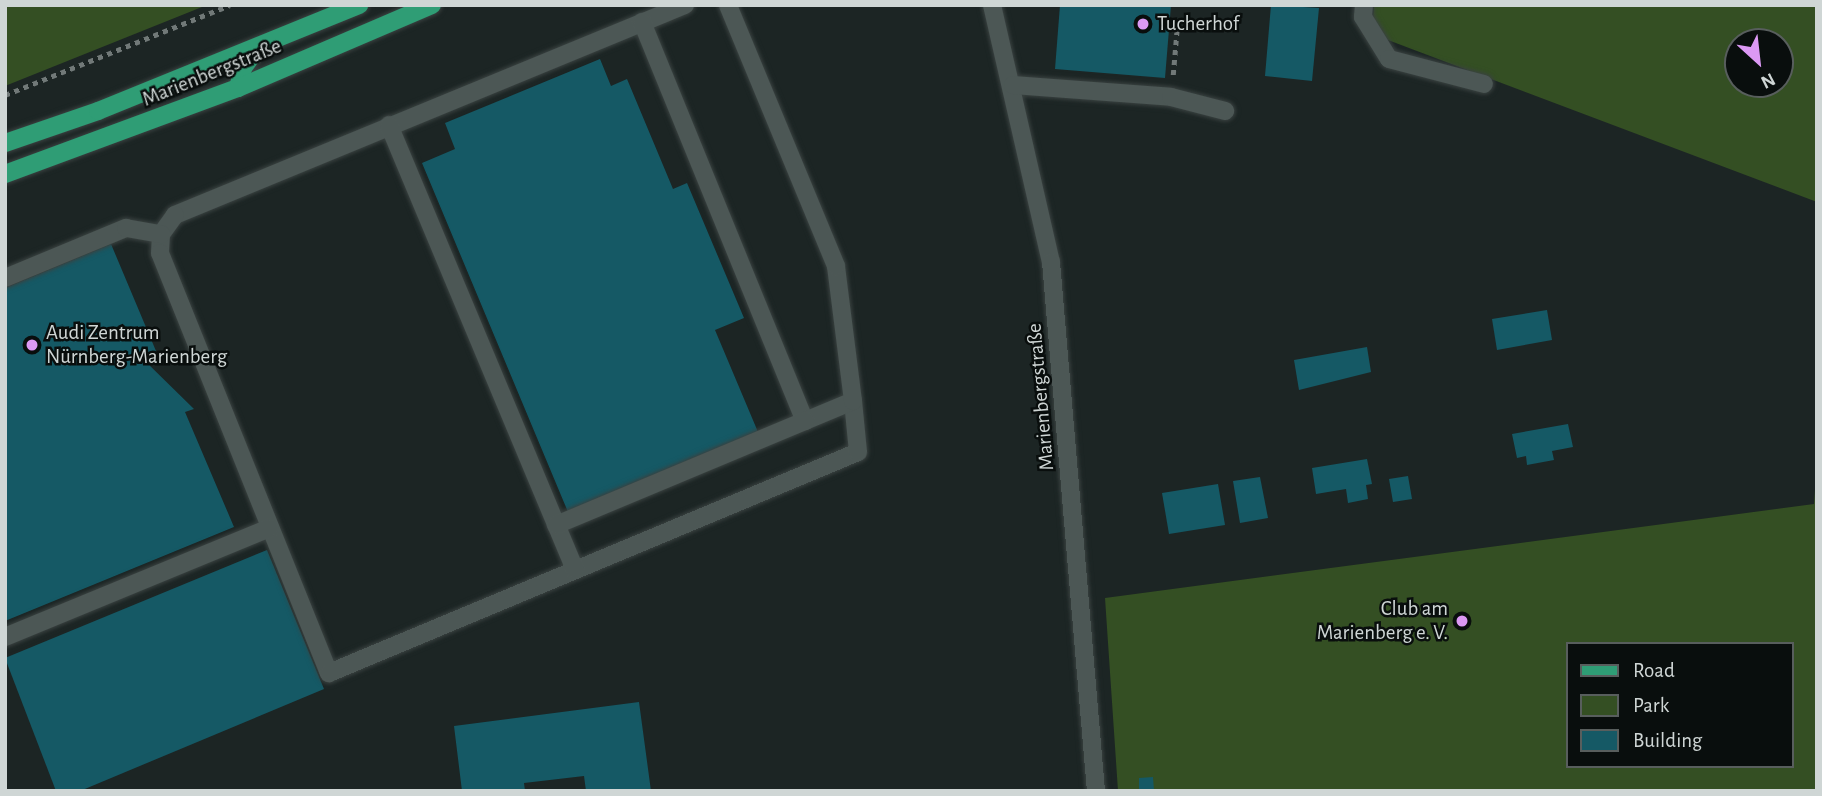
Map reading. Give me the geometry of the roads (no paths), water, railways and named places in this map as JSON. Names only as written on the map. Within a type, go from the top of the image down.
[{"type":"main road","name":"Marienbergstraße","points":[[5,143],[359,5]]},
{"type":"main road","name":"Marienbergstraße","points":[[5,174],[239,88],[432,5]]},
{"type":"main road","points":[[239,88],[243,68],[259,46]]},
{"type":"street","points":[[685,5],[175,215],[161,234],[160,253],[329,673],[858,452],[836,266],[728,5]]},
{"type":"street","name":"Marienbergstraße","points":[[992,5],[1013,85],[1051,262],[1096,791]]},
{"type":"street","points":[[1364,5],[1363,18],[1388,59],[1484,84]]},
{"type":"street","points":[[642,22],[805,421]]},
{"type":"street","points":[[1013,85],[1171,97],[1224,111]]},
{"type":"street","points":[[390,125],[575,570]]},
{"type":"street","points":[[5,278],[126,228],[161,234]]},
{"type":"street","points":[[556,525],[853,401]]},
{"type":"street","points":[[5,637],[269,528]]},
{"type":"place","name":"Tucherhof","points":[[1143,24]]},
{"type":"place","name":"Audi Zentrum Nürnberg-Marienberg","points":[[32,345]]},
{"type":"place","name":"Club am Marienberg e. V.","points":[[1462,621]]}]
